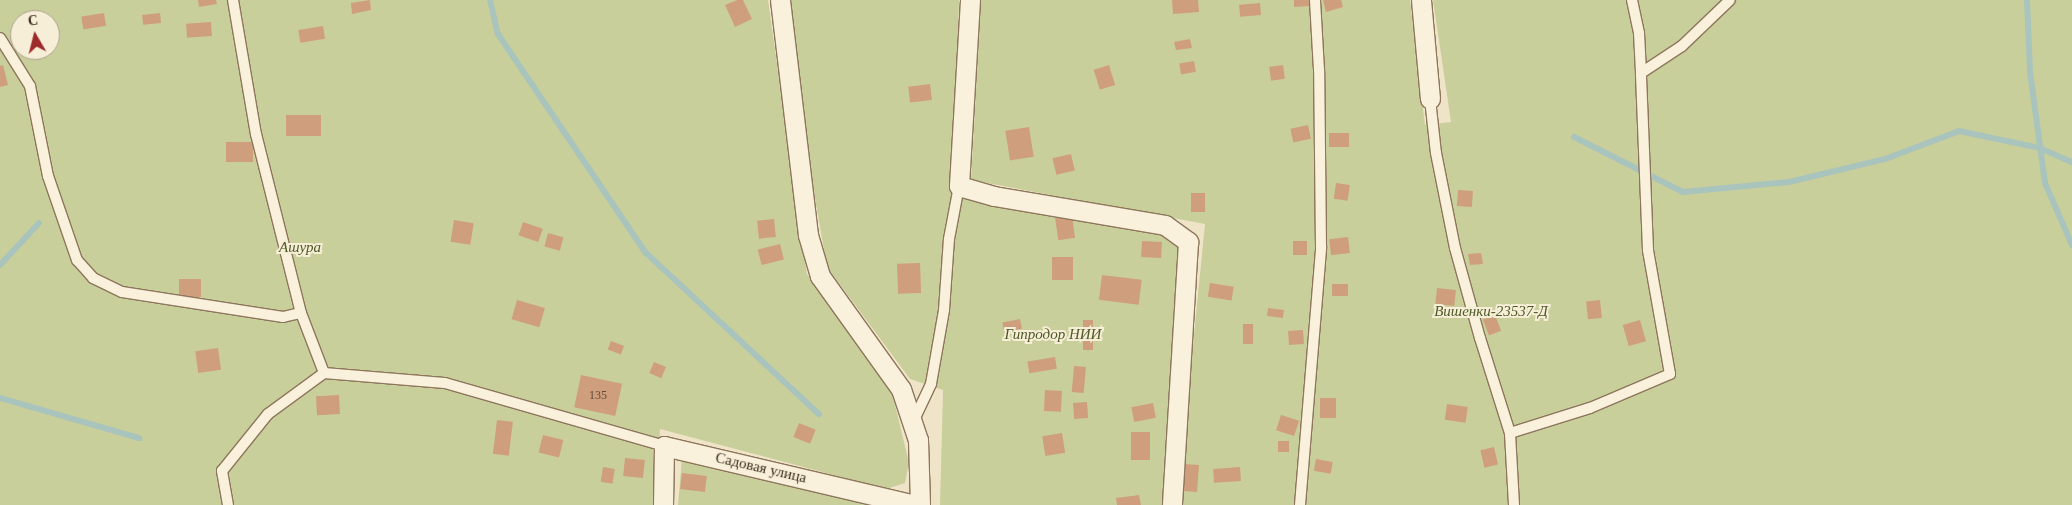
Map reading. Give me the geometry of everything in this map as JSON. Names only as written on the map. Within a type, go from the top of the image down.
[{"type":"street","points":[[780,0],[808,235],[820,276],[901,389],[918,440],[918,505]]},
{"type":"street","points":[[970,0],[959,186],[1164,225],[1188,242],[1172,505]]},
{"type":"street","points":[[1421,0],[1430,99]]},
{"type":"street","points":[[663,505],[664,446]]},
{"type":"street","name":"Садовая улица","points":[[664,446],[918,505]]},
{"type":"lane","points":[[234,0],[256,134],[302,313],[324,373]]},
{"type":"lane","points":[[1300,505],[1320,247],[1319,70],[1315,0]]},
{"type":"lane","points":[[1510,433],[1590,408],[1670,374],[1648,250],[1639,33],[1632,0]]},
{"type":"lane","points":[[1641,73],[1682,46],[1730,0]]},
{"type":"lane","points":[[0,38],[30,86],[48,176],[77,260],[93,278],[122,292],[283,317],[302,313]]},
{"type":"lane","points":[[1430,99],[1436,153],[1455,248],[1480,338],[1510,433],[1514,505]]},
{"type":"lane","points":[[912,424],[931,384],[944,310],[949,239],[959,186]]},
{"type":"lane","points":[[228,505],[222,471],[268,414],[324,373],[445,383],[664,446]]},
{"type":"green space","name":"Ашура","points":[[0,0],[768,0],[807,274],[892,392],[909,463],[905,483],[886,489],[660,429],[657,505],[0,505]]},
{"type":"green space","name":"Гипродор НИИ","points":[[788,0],[959,0],[954,196],[1108,218],[1161,234],[1180,248],[1164,505],[940,505],[943,390],[910,379],[827,267],[810,170]]},
{"type":"green space","name":"Вишенки-23537-Д","points":[[981,0],[1410,0],[1425,125],[1451,122],[1433,0],[2072,0],[2072,505],[1177,505],[1205,224],[971,180]]},
{"type":"green space","points":[[682,458],[871,505],[678,505]]},
{"type":"building","points":[[198,0],[216,0],[217,4],[199,7]]},
{"type":"building","points":[[370,0],[371,10],[352,14],[351,3]]},
{"type":"building","points":[[737,0],[743,0],[752,19],[735,27],[725,5]]},
{"type":"building","points":[[1172,0],[1198,0],[1199,12],[1173,14]]},
{"type":"building","points":[[1294,0],[1310,0],[1310,6],[1294,7]]},
{"type":"building","points":[[1323,0],[1341,0],[1343,7],[1326,12]]},
{"type":"building","points":[[1260,3],[1261,15],[1240,17],[1239,5]]},
{"type":"building","points":[[104,13],[106,26],[83,29],[81,17]]},
{"type":"building","points":[[160,13],[161,23],[143,25],[142,15]]},
{"type":"building","points":[[211,22],[212,36],[187,38],[186,24]]},
{"type":"building","points":[[323,26],[325,39],[300,43],[298,30]]},
{"type":"building","points":[[1190,39],[1192,48],[1176,50],[1174,42]]},
{"type":"building","points":[[1194,61],[1196,72],[1181,74],[1179,64]]},
{"type":"building","points":[[3,65],[8,85],[0,87],[0,66]]},
{"type":"building","points":[[1109,65],[1115,85],[1100,90],[1094,70]]},
{"type":"building","points":[[1283,65],[1285,79],[1271,81],[1269,67]]},
{"type":"building","points":[[930,84],[932,100],[910,103],[908,87]]},
{"type":"building","points":[[286,115],[321,115],[321,136],[286,136]]},
{"type":"building","points":[[1308,125],[1311,139],[1293,142],[1290,129]]},
{"type":"building","points":[[1029,127],[1034,157],[1010,160],[1005,131]]},
{"type":"building","points":[[1329,133],[1349,133],[1349,147],[1329,147]]},
{"type":"building","points":[[226,142],[253,142],[253,162],[226,162]]},
{"type":"building","points":[[1071,154],[1075,171],[1056,175],[1052,158]]},
{"type":"building","points":[[1336,183],[1350,185],[1348,201],[1334,199]]},
{"type":"building","points":[[1458,190],[1473,191],[1472,207],[1457,206]]},
{"type":"building","points":[[1191,193],[1205,193],[1205,212],[1191,212]]},
{"type":"building","points":[[1072,216],[1075,238],[1058,240],[1055,218]]},
{"type":"building","points":[[774,219],[776,237],[759,239],[757,221]]},
{"type":"building","points":[[454,220],[474,223],[470,245],[451,242]]},
{"type":"building","points":[[523,222],[543,229],[538,242],[518,235]]},
{"type":"building","points":[[548,233],[563,237],[560,251],[544,247]]},
{"type":"building","points":[[1348,237],[1350,253],[1331,255],[1329,239]]},
{"type":"building","points":[[1142,241],[1162,242],[1161,258],[1141,257]]},
{"type":"building","points":[[1293,241],[1307,241],[1307,255],[1293,255]]},
{"type":"building","points":[[780,244],[784,260],[762,265],[758,250]]},
{"type":"building","points":[[1481,253],[1483,264],[1470,265],[1468,254]]},
{"type":"building","points":[[1052,257],[1073,257],[1073,280],[1052,280]]},
{"type":"building","points":[[920,263],[921,293],[898,294],[897,264]]},
{"type":"building","points":[[1102,275],[1142,280],[1139,305],[1099,300]]},
{"type":"building","points":[[179,279],[201,279],[201,297],[179,297]]},
{"type":"building","points":[[1210,283],[1234,287],[1232,301],[1208,297]]},
{"type":"building","points":[[1332,284],[1348,284],[1348,296],[1332,296]]},
{"type":"building","points":[[1437,288],[1456,290],[1454,306],[1435,304]]},
{"type":"building","points":[[517,300],[545,308],[539,327],[511,319]]},
{"type":"building","points":[[1600,300],[1602,318],[1588,319],[1586,301]]},
{"type":"building","points":[[1268,308],[1284,310],[1283,318],[1267,316]]},
{"type":"building","points":[[1495,315],[1501,331],[1489,336],[1483,320]]},
{"type":"building","points":[[1020,319],[1022,329],[1004,332],[1002,322]]},
{"type":"building","points":[[1083,320],[1093,320],[1093,350],[1083,350]]},
{"type":"building","points":[[1640,320],[1646,341],[1629,346],[1623,325]]},
{"type":"building","points":[[1243,324],[1253,324],[1253,344],[1243,344]]},
{"type":"building","points":[[1303,330],[1304,344],[1289,345],[1288,331]]},
{"type":"building","points":[[611,341],[624,346],[621,354],[608,349]]},
{"type":"building","points":[[218,348],[221,370],[198,373],[195,351]]},
{"type":"building","points":[[1055,357],[1057,369],[1029,373],[1027,361]]},
{"type":"building","points":[[654,362],[666,367],[661,378],[649,373]]},
{"type":"building","points":[[1074,366],[1086,367],[1084,393],[1072,392]]},
{"type":"building","points":[[581,375],[622,384],[615,416],[574,407]]},
{"type":"building","points":[[1045,390],[1062,391],[1061,412],[1044,411]]},
{"type":"building","points":[[339,395],[340,414],[317,415],[316,396]]},
{"type":"building","points":[[1320,398],[1336,398],[1336,418],[1320,418]]},
{"type":"building","points":[[1087,402],[1088,418],[1074,419],[1073,403]]},
{"type":"building","points":[[1153,403],[1156,418],[1134,422],[1131,407]]},
{"type":"building","points":[[1447,404],[1468,407],[1466,423],[1445,420]]},
{"type":"building","points":[[1281,415],[1299,421],[1294,436],[1276,430]]},
{"type":"building","points":[[497,420],[513,422],[509,456],[493,454]]},
{"type":"building","points":[[799,423],[816,430],[810,444],[793,437]]},
{"type":"building","points":[[1131,432],[1150,432],[1150,460],[1131,460]]},
{"type":"building","points":[[1062,433],[1065,453],[1045,456],[1042,436]]},
{"type":"building","points":[[543,435],[563,440],[559,458],[539,452]]},
{"type":"building","points":[[1278,441],[1289,441],[1289,452],[1278,452]]},
{"type":"building","points":[[1494,447],[1498,465],[1484,468],[1480,450]]},
{"type":"building","points":[[625,458],[645,460],[643,478],[623,476]]},
{"type":"building","points":[[1316,459],[1333,462],[1331,474],[1314,471]]},
{"type":"building","points":[[1184,464],[1199,465],[1197,492],[1182,491]]},
{"type":"building","points":[[603,467],[615,469],[613,484],[601,482]]},
{"type":"building","points":[[1240,467],[1241,481],[1214,483],[1213,469]]},
{"type":"building","points":[[682,473],[707,476],[705,492],[680,489]]},
{"type":"building","points":[[1139,495],[1141,505],[1117,505],[1116,498]]},
{"type":"waterway","points":[[490,0],[498,34],[645,252],[819,414]]},
{"type":"waterway","points":[[2027,0],[2030,72],[2045,183],[2072,245]]},
{"type":"waterway","points":[[1574,137],[1683,192],[1789,182],[1885,159],[1959,131],[2040,148],[2072,162]]},
{"type":"waterway","points":[[0,265],[39,223]]},
{"type":"waterway","points":[[0,398],[139,438]]}]
